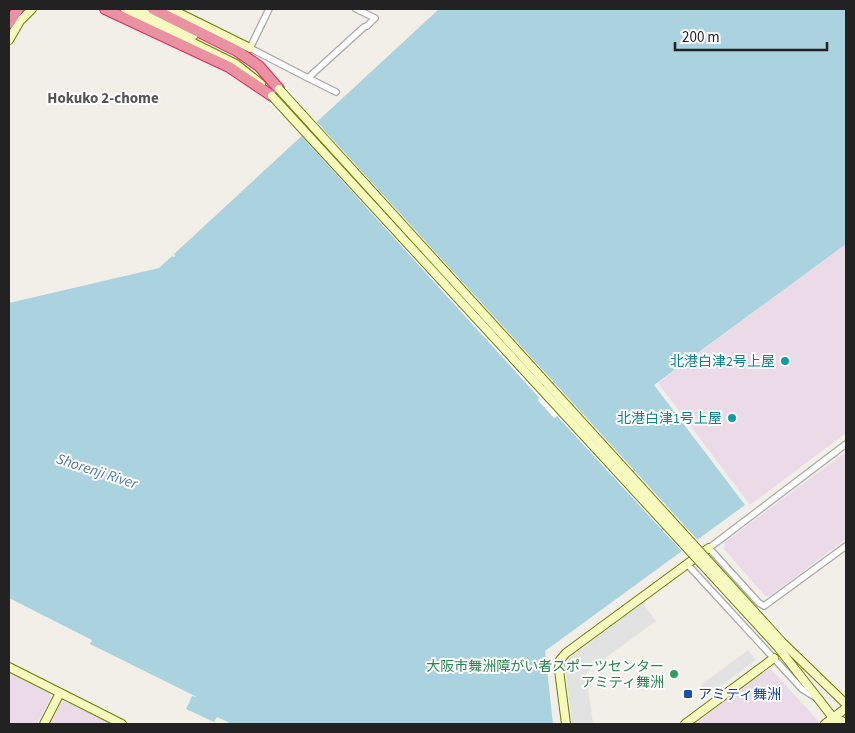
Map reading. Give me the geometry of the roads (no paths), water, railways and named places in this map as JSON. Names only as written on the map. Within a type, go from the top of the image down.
[{"type":"highway","points":[[9,17],[12,9]]},
{"type":"highway","points":[[9,23],[18,9]]},
{"type":"highway","points":[[153,9],[237,51],[259,66],[276,93]]},
{"type":"highway","points":[[107,10],[229,67],[276,93]]},
{"type":"street","points":[[9,40],[20,20],[32,9]]},
{"type":"street","points":[[125,9],[236,64],[276,93]]},
{"type":"street","points":[[140,9],[240,58],[254,67],[780,644],[846,704]]},
{"type":"street","points":[[170,9],[336,92]]},
{"type":"street","points":[[250,48],[269,9]]},
{"type":"street","points":[[308,78],[375,18],[356,9]]},
{"type":"street","points":[[566,724],[559,670],[560,660],[566,653],[710,548],[846,444]]},
{"type":"street","points":[[710,548],[759,603],[764,606],[846,546]]},
{"type":"street","points":[[687,564],[802,689],[817,698]]},
{"type":"street","points":[[780,644],[817,698],[836,721]]},
{"type":"street","points":[[685,724],[774,658]]},
{"type":"street","points":[[9,667],[122,724]]},
{"type":"street","points":[[44,724],[60,693]]},
{"type":"street","points":[[836,721],[846,708]]},
{"type":"street","points":[[825,724],[836,721],[846,723]]},
{"type":"water","name":"Shorenji River","points":[[439,9],[846,9],[846,244],[654,385],[745,505],[545,651],[553,724],[232,724],[217,717],[214,722],[186,709],[192,696],[197,697],[90,644],[92,640],[9,598],[9,303],[159,268],[172,256],[174,257],[174,254]]},
{"type":"place","name":"北港白津2号上屋","points":[[785,361]]},
{"type":"place","name":"北港白津1号上屋","points":[[732,418]]},
{"type":"place","name":"大阪市舞洲障がい者スポーツセンター アミティ舞洲","points":[[674,674]]},
{"type":"place","name":"アミティ舞洲","points":[[688,694]]},
{"type":"district","name":"Hokuko 2-chome","points":[[103,98]]}]
